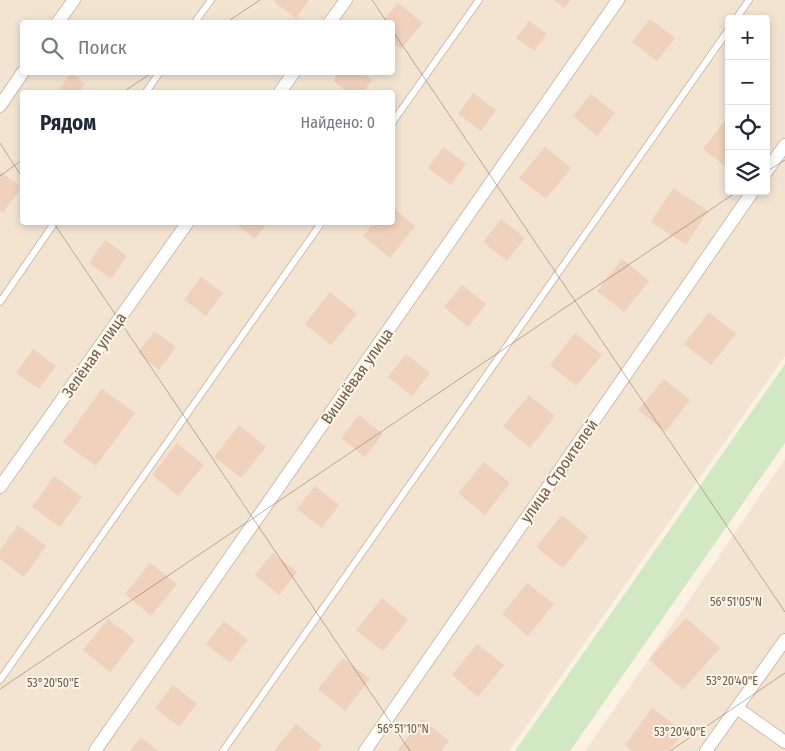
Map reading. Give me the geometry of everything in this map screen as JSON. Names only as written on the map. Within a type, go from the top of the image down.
[{"type":"street","points":[[59,20],[74,0]]},
{"type":"street","points":[[331,20],[346,0]]},
{"type":"street","name":"Вишнёвая улица","points":[[96,751],[618,0]]},
{"type":"street","points":[[0,106],[21,75]]},
{"type":"street","points":[[281,90],[292,75]]},
{"type":"street","points":[[770,166],[785,145]]},
{"type":"street","name":"улица Строителей","points":[[365,751],[750,195]]},
{"type":"street","name":"Зелёная улица","points":[[0,487],[186,225]]},
{"type":"street","points":[[706,751],[785,640]]},
{"type":"street","points":[[737,708],[785,742]]},
{"type":"lane","points":[[196,20],[211,0]]},
{"type":"lane","points":[[395,119],[479,0]]},
{"type":"lane","points":[[739,15],[749,0]]},
{"type":"lane","points":[[223,751],[725,35]]},
{"type":"lane","points":[[147,90],[158,75]]},
{"type":"lane","points":[[0,302],[53,225]]},
{"type":"lane","points":[[0,680],[320,225]]},
{"type":"shaded area","points":[[0,0],[785,0],[785,356],[509,751],[0,751]]},
{"type":"shaded area","points":[[785,459],[785,751],[585,751],[649,659]]},
{"type":"green space","points":[[785,364],[785,443],[570,751],[515,751]]},
{"type":"building","points":[[276,0],[309,0],[296,18],[274,2]]},
{"type":"building","points":[[554,0],[571,0],[564,8]]},
{"type":"building","points":[[398,3],[423,23],[401,49],[395,44],[395,20],[384,20]]},
{"type":"building","points":[[650,19],[675,38],[657,61],[632,42]]},
{"type":"building","points":[[529,21],[547,34],[534,51],[516,38]]},
{"type":"building","points":[[70,75],[74,75],[85,84],[80,90],[58,90]]},
{"type":"building","points":[[337,75],[366,75],[372,80],[364,90],[345,90],[333,81]]},
{"type":"building","points":[[473,93],[496,110],[481,131],[458,114]]},
{"type":"building","points":[[591,94],[615,113],[597,136],[573,116]]},
{"type":"building","points":[[724,121],[725,166],[703,149]]},
{"type":"building","points":[[443,147],[466,164],[451,185],[428,168]]},
{"type":"building","points":[[545,147],[571,168],[546,199],[519,178]]},
{"type":"building","points":[[0,172],[20,186],[20,190],[3,213],[0,211]]},
{"type":"building","points":[[673,188],[708,211],[686,245],[651,222]]},
{"type":"building","points":[[395,209],[415,226],[390,258],[363,236],[372,225],[395,225]]},
{"type":"building","points":[[501,219],[525,238],[507,261],[483,242]]},
{"type":"building","points":[[237,225],[266,225],[255,239]]},
{"type":"building","points":[[105,240],[127,256],[111,279],[89,263]]},
{"type":"building","points":[[622,259],[649,281],[624,312],[597,291]]},
{"type":"building","points":[[201,277],[223,293],[206,316],[184,300]]},
{"type":"building","points":[[462,285],[486,304],[468,327],[444,307]]},
{"type":"building","points":[[330,292],[357,314],[331,345],[305,324]]},
{"type":"building","points":[[709,312],[736,334],[711,365],[684,344]]},
{"type":"building","points":[[154,331],[176,347],[159,370],[138,353]]},
{"type":"building","points":[[575,333],[602,355],[576,386],[550,365]]},
{"type":"building","points":[[33,349],[56,366],[39,389],[16,373]]},
{"type":"building","points":[[406,354],[430,373],[412,396],[388,377]]},
{"type":"building","points":[[664,379],[690,400],[665,432],[638,410]]},
{"type":"building","points":[[102,389],[135,413],[96,466],[63,442]]},
{"type":"building","points":[[529,395],[555,416],[530,448],[503,426]]},
{"type":"building","points":[[359,415],[383,434],[365,457],[341,438]]},
{"type":"building","points":[[239,425],[266,447],[241,478],[214,457]]},
{"type":"building","points":[[177,443],[204,465],[178,496],[152,475]]},
{"type":"building","points":[[484,462],[510,483],[485,515],[458,493]]},
{"type":"building","points":[[54,476],[82,497],[60,527],[32,507]]},
{"type":"building","points":[[315,486],[339,505],[322,528],[297,509]]},
{"type":"building","points":[[562,515],[588,537],[563,568],[536,547]]},
{"type":"building","points":[[18,525],[46,546],[24,577],[0,559],[0,550]]},
{"type":"building","points":[[273,553],[297,572],[279,595],[255,575]]},
{"type":"building","points":[[150,563],[177,584],[151,616],[125,594]]},
{"type":"building","points":[[527,583],[554,604],[528,636],[502,614]]},
{"type":"building","points":[[382,598],[408,620],[383,651],[356,630]]},
{"type":"building","points":[[686,618],[720,648],[683,690],[649,659]]},
{"type":"building","points":[[108,619],[135,640],[110,672],[83,650]]},
{"type":"building","points":[[224,621],[248,640],[230,663],[206,644]]},
{"type":"building","points":[[477,644],[504,665],[478,697],[452,675]]},
{"type":"building","points":[[343,658],[370,679],[345,711],[318,689]]},
{"type":"building","points":[[173,685],[197,704],[179,727],[155,708]]},
{"type":"building","points":[[652,708],[684,732],[669,751],[632,751],[625,745]]},
{"type":"building","points":[[422,719],[449,741],[441,751],[397,751]]},
{"type":"building","points":[[296,724],[322,745],[318,751],[274,751]]},
{"type":"building","points":[[141,737],[158,751],[130,751]]}]
